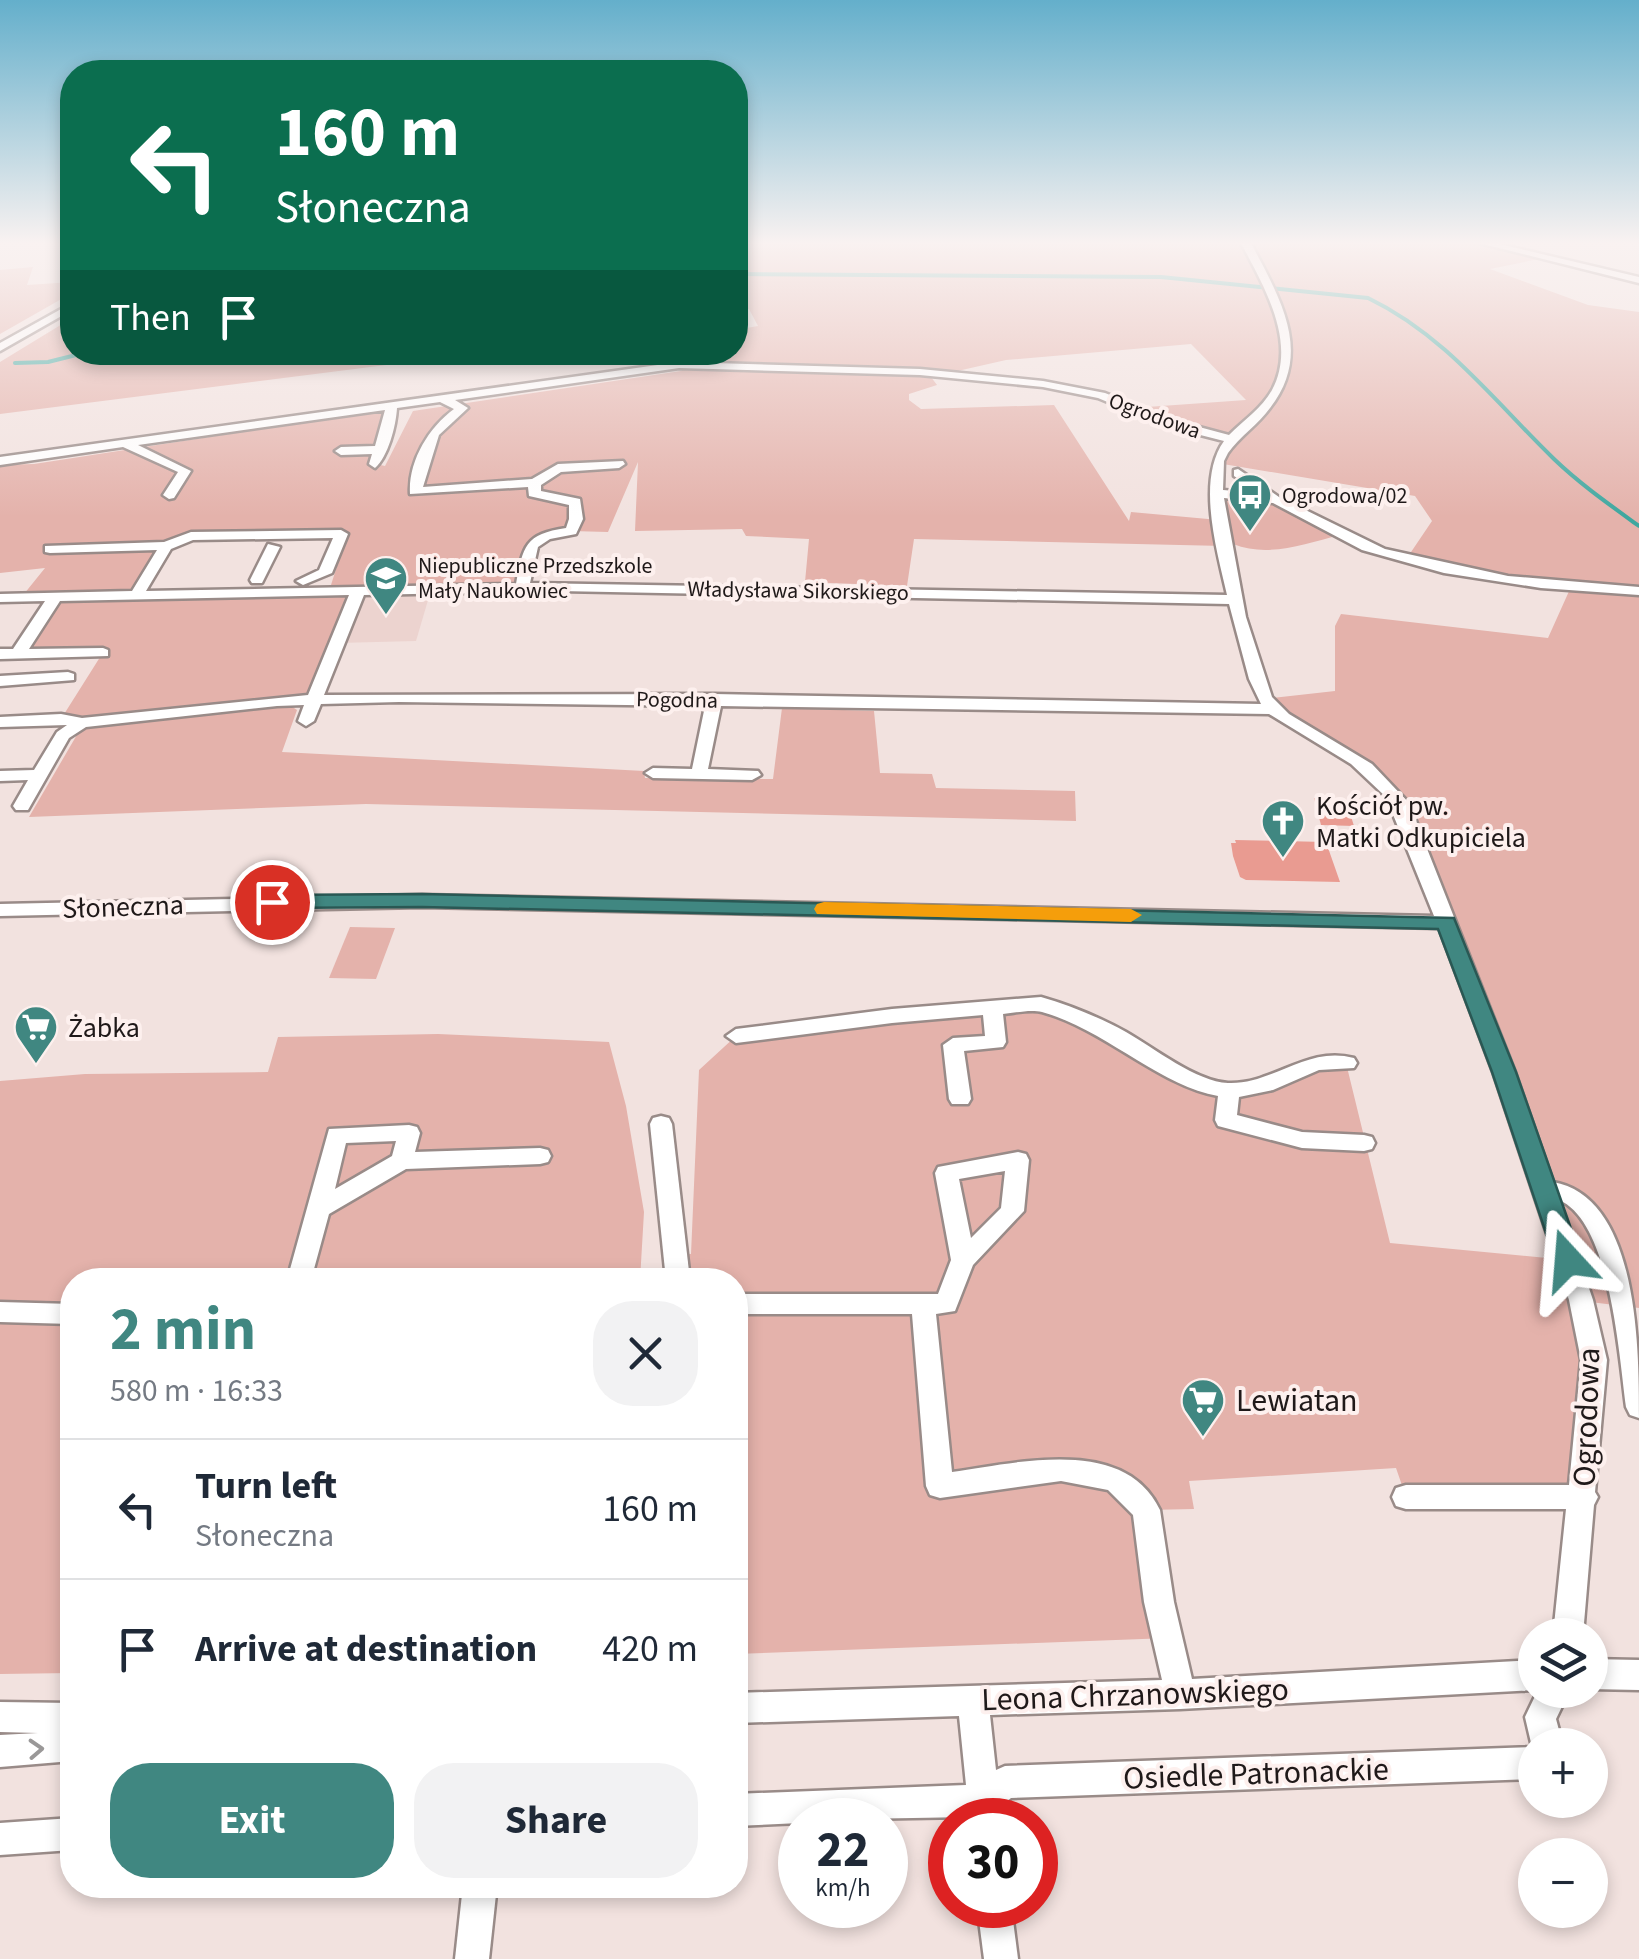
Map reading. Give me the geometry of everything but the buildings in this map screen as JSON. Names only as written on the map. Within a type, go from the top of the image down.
[{"type":"street","points":[[0,348],[23,334]]},
{"type":"street","points":[[1268,704],[1237,600],[1216,493],[1217,463],[1232,440],[1267,407],[1284,376],[1286,334]]},
{"type":"street","name":"Ogrodowa","points":[[441,399],[679,365],[934,373],[1044,384],[1101,395],[1169,423],[1232,440]]},
{"type":"street","points":[[0,462],[441,399],[457,402],[462,408],[438,423],[432,433],[414,490],[535,483],[558,468],[619,464]]},
{"type":"street","points":[[340,451],[378,457],[392,413],[390,406]]},
{"type":"street","points":[[220,439],[265,438],[265,424]]},
{"type":"street","points":[[126,444],[186,470],[169,495]]},
{"type":"street","points":[[1238,473],[1279,500],[1378,552],[1526,586],[1639,591]]},
{"type":"street","points":[[522,588],[531,543],[539,536],[571,531],[576,519],[575,502],[534,492],[535,483]]},
{"type":"street","points":[[1216,493],[1279,500]]},
{"type":"street","points":[[50,548],[166,546],[191,536],[341,534],[325,574],[303,587],[258,580],[217,582]]},
{"type":"street","points":[[136,596],[166,546]]},
{"type":"street","points":[[258,580],[273,548]]},
{"type":"street","name":"Władysława Sikorskiego","points":[[0,598],[303,587],[358,592],[522,588],[833,590],[1237,600]]},
{"type":"street","points":[[306,721],[358,592]]},
{"type":"street","points":[[18,654],[55,597]]},
{"type":"street","points":[[0,654],[103,653]]},
{"type":"street","points":[[0,699],[6,680],[68,677]]},
{"type":"street","name":"Pogodna","points":[[0,722],[61,719],[82,723],[316,698],[1268,704]]},
{"type":"street","points":[[699,774],[714,699]]},
{"type":"street","name":"Ogrodowa","points":[[1268,704],[1358,761],[1394,795],[1446,922],[1582,1300],[1594,1360],[1570,1618]]},
{"type":"street","points":[[22,806],[63,735],[82,723]]},
{"type":"street","points":[[653,773],[752,775]]},
{"type":"street","points":[[0,776],[40,775]]},
{"type":"street","name":"Słoneczna","points":[[0,910],[422,900],[1446,922]]},
{"type":"street","points":[[736,1036],[1024,1004],[1055,1009],[1115,1035],[1202,1086],[1229,1091],[1265,1086],[1316,1064],[1346,1064]]},
{"type":"street","points":[[960,1099],[952,1045],[996,1042],[992,1007]]},
{"type":"street","points":[[1229,1091],[1226,1120],[1302,1140],[1364,1144]]},
{"type":"street","points":[[661,1124],[677,1268]]},
{"type":"street","points":[[302,1268],[338,1135],[409,1133],[402,1161]]},
{"type":"street","points":[[319,1209],[402,1161],[540,1156]]},
{"type":"street","points":[[1544,1190],[1564,1192],[1580,1201],[1608,1254],[1623,1297],[1639,1406]]},
{"type":"street","points":[[748,1304],[946,1304],[963,1260]]},
{"type":"street","points":[[923,1303],[940,1486],[1061,1469],[1116,1480],[1146,1510],[1159,1602],[1180,1694]]},
{"type":"street","points":[[0,1312],[60,1314]]},
{"type":"street","points":[[1406,1497],[1584,1496]]},
{"type":"street","points":[[1608,1674],[1639,1675]]},
{"type":"street","name":"Leona Chrzanowskiego","points":[[748,1708],[1180,1694],[1518,1676]]},
{"type":"street","points":[[972,1701],[983,1798]]},
{"type":"street","points":[[0,1717],[60,1718]]},
{"type":"street","points":[[0,1750],[60,1747]]},
{"type":"street","name":"Osiedle Patronackie","points":[[993,1798],[1005,1782],[1518,1764]]},
{"type":"street","name":"Osiedle Patronackie","points":[[748,1810],[928,1810]]},
{"type":"street","points":[[0,1839],[60,1835]]},
{"type":"street","points":[[472,1959],[479,1898]]},
{"type":"street","points":[[997,1928],[1001,1959]]},
{"type":"shaded area","points":[[45,334],[60,334],[60,365],[386,365],[0,414],[0,362]]},
{"type":"shaded area","points":[[748,334],[1639,334],[1639,1308],[1582,1301],[1584,1497],[1406,1497],[1396,1468],[1189,1481],[1194,1509],[1147,1510],[1169,1638],[748,1654],[748,1268],[677,1268],[676,1255],[691,1254],[699,1070],[736,1036],[1041,1004],[1229,1091],[1290,1072],[1346,1063],[1390,1243],[1567,1260],[1394,795],[1264,699],[1335,691],[1335,626],[1341,614],[1548,638],[1570,589],[1526,586],[1407,558],[1432,521],[1415,496],[1217,463],[1231,439],[1147,407],[1246,400],[1191,344],[1006,360],[931,377],[937,385],[909,394],[909,400],[921,409],[1054,405],[1129,521],[1131,512],[1219,520],[1216,493],[1279,500],[1340,535],[1259,550],[1233,544],[1229,518],[1220,521],[1224,546],[914,539],[907,586],[805,582],[809,539],[746,536],[742,529],[635,531],[638,462],[608,532],[571,531],[539,536],[523,583],[330,588],[348,532],[341,540],[191,536],[173,541],[139,591],[24,594],[45,568],[0,573],[0,465],[34,464],[391,409],[376,464],[385,466],[413,411],[681,371],[688,365],[748,365]]},
{"type":"shaded area","name":"Niepubliczne Przedszkole Mały Naukowiec","points":[[431,590],[416,641],[338,643],[358,591]]},
{"type":"shaded area","points":[[358,591],[316,698],[100,719],[61,719],[102,654],[18,654],[55,597]]},
{"type":"shaded area","points":[[291,706],[297,710],[282,752],[644,771],[645,778],[773,779],[782,708],[874,711],[880,773],[932,774],[936,788],[1075,791],[1076,821],[366,804],[29,817],[78,733],[92,726]]},
{"type":"shaded area","points":[[350,927],[395,928],[376,979],[329,978]]},
{"type":"shaded area","points":[[438,1034],[609,1042],[626,1106],[644,1212],[641,1268],[60,1268],[60,1673],[0,1674],[0,1081],[85,1074],[268,1072],[278,1037]]},
{"type":"waterway","points":[[1425,334],[1564,468],[1639,526]]},
{"type":"waterway","points":[[15,363],[60,359]]},
{"type":"slow traffic","points":[[824,909],[1131,915]]},
{"type":"place","name":"Ogrodowa/02","points":[[1250,533]]},
{"type":"place","name":"Niepubliczne Przedszkole Mały Naukowiec","points":[[386,616]]},
{"type":"place","name":"Kościół pw. Matki Odkupiciela","points":[[1283,859]]},
{"type":"place","name":"Żabka","points":[[36,1065]]},
{"type":"place","name":"Lewiatan","points":[[1203,1438]]},
{"type":"route","points":[[272,902],[422,900],[1446,922],[1504,1072],[1568,1260]]}]
